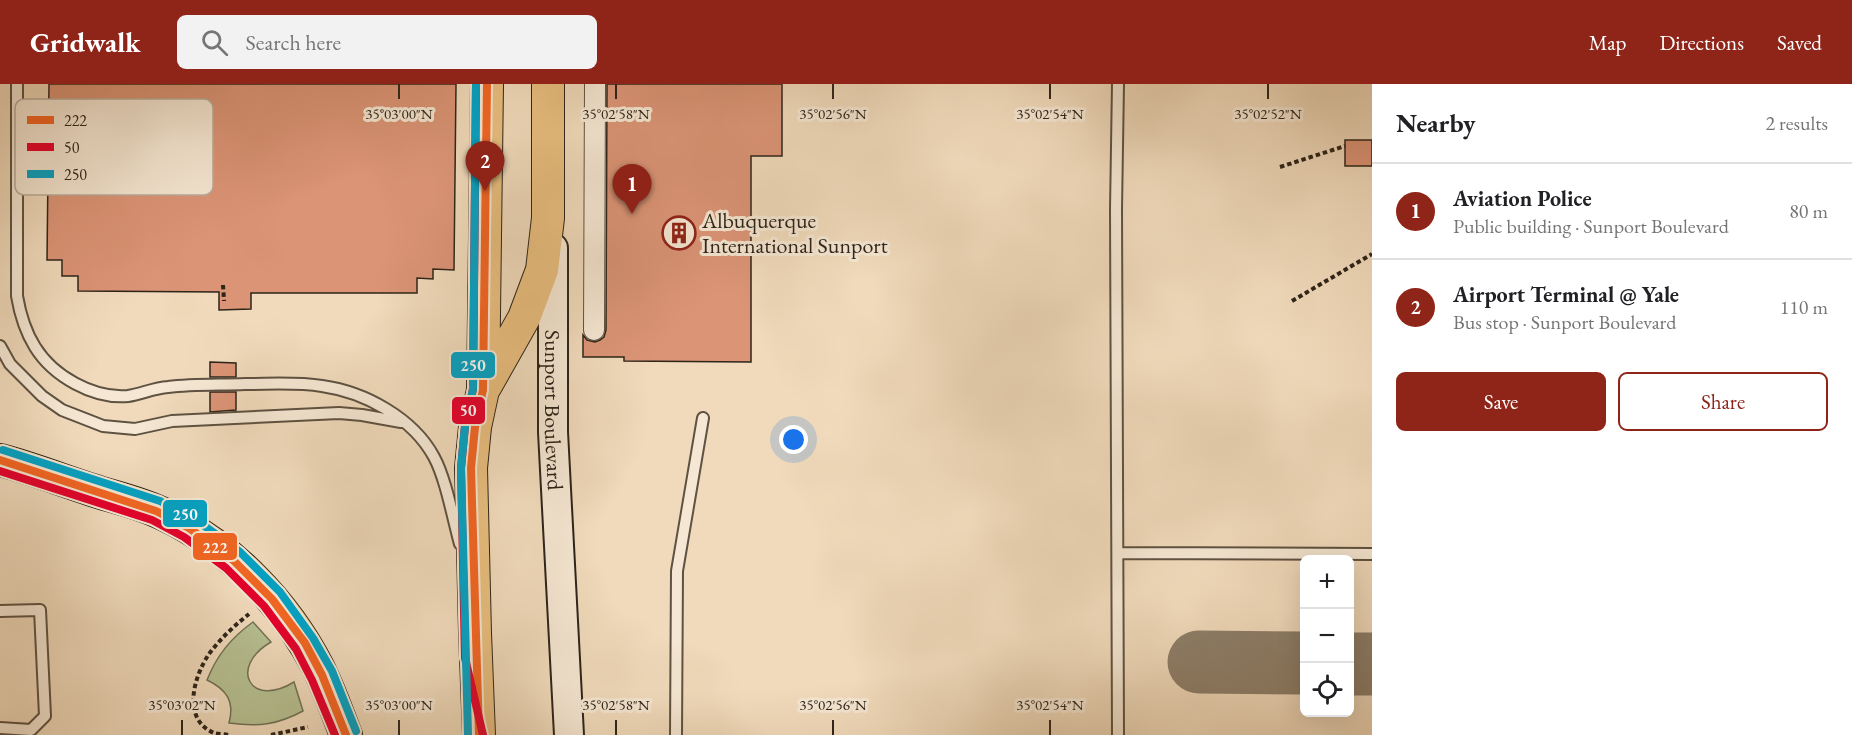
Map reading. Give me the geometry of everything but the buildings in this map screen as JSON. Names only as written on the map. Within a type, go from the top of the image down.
[{"type":"main road","name":"Sunport Boulevard","points":[[479,735],[471,468],[475,427],[483,390],[491,175],[487,84]]},
{"type":"main road","name":"Sunport Boulevard","points":[[483,390],[524,318],[542,270],[548,218],[548,84]]},
{"type":"main road","name":"Sunport Boulevard","points":[[553,84],[553,432],[568,735]]},
{"type":"main road","points":[[0,460],[135,502],[174,519],[219,546],[264,591],[302,640],[318,668],[346,735]]},
{"type":"main road","points":[[475,645],[494,735]]},
{"type":"street","points":[[594,330],[595,84]]},
{"type":"lane","points":[[17,84],[17,99]]},
{"type":"lane","points":[[1118,84],[1116,209],[1118,735]]},
{"type":"lane","points":[[16,195],[16,277],[20,314],[36,348],[54,368],[76,383],[92,390],[128,396],[165,387],[302,383],[348,392],[389,411],[407,424],[434,458],[440,474],[463,556],[475,645]]},
{"type":"lane","points":[[0,346],[10,364],[42,396],[62,410],[103,426],[135,429],[172,421],[339,413],[407,424]]},
{"type":"lane","points":[[676,735],[677,571],[703,417]]},
{"type":"lane","points":[[1118,553],[1372,554]]},
{"type":"lane","points":[[0,611],[40,610],[45,716],[31,730],[0,728]]},
{"type":"path","points":[[1280,167],[1345,147]]},
{"type":"path","points":[[1292,301],[1372,254]]},
{"type":"path","points":[[223,285],[224,301]]},
{"type":"path","points":[[228,735],[214,733],[202,724],[194,711],[193,695],[197,676],[208,655],[220,640],[249,614]]},
{"type":"path","points":[[271,735],[308,728]]},
{"type":"green space","points":[[253,622],[271,642],[258,652],[250,663],[248,673],[250,682],[256,688],[266,691],[279,689],[294,682],[303,711],[267,724],[229,723],[230,702],[219,687],[207,680],[215,663],[226,648]]},
{"type":"taxiway","points":[[1199,662],[1300,663]]},
{"type":"taxiway","points":[[1354,664],[1372,664]]},
{"type":"transit line","name":"50","points":[[476,84],[473,389],[465,426],[461,468],[465,658],[483,735]]},
{"type":"transit line","name":"250","points":[[468,735],[461,468],[465,426],[473,389],[476,84]]},
{"type":"transit line","name":"222","points":[[479,735],[471,468],[475,427],[483,390],[487,84]]},
{"type":"transit line","name":"250","points":[[3,450],[160,501],[195,519],[240,552],[280,592],[313,638],[332,671],[356,731]]},
{"type":"transit line","name":"222","points":[[0,460],[156,511],[189,528],[233,560],[272,599],[305,643],[322,675],[346,735]]},
{"type":"transit line","name":"50","points":[[0,471],[152,520],[184,537],[226,568],[264,606],[296,649],[335,735]]},
{"type":"place","name":"Airport Terminal @ Yale","points":[[485,191]]},
{"type":"place","name":"Aviation Police","points":[[632,214]]},
{"type":"place","name":"Albuquerque International Sunport","points":[[679,233]]}]
